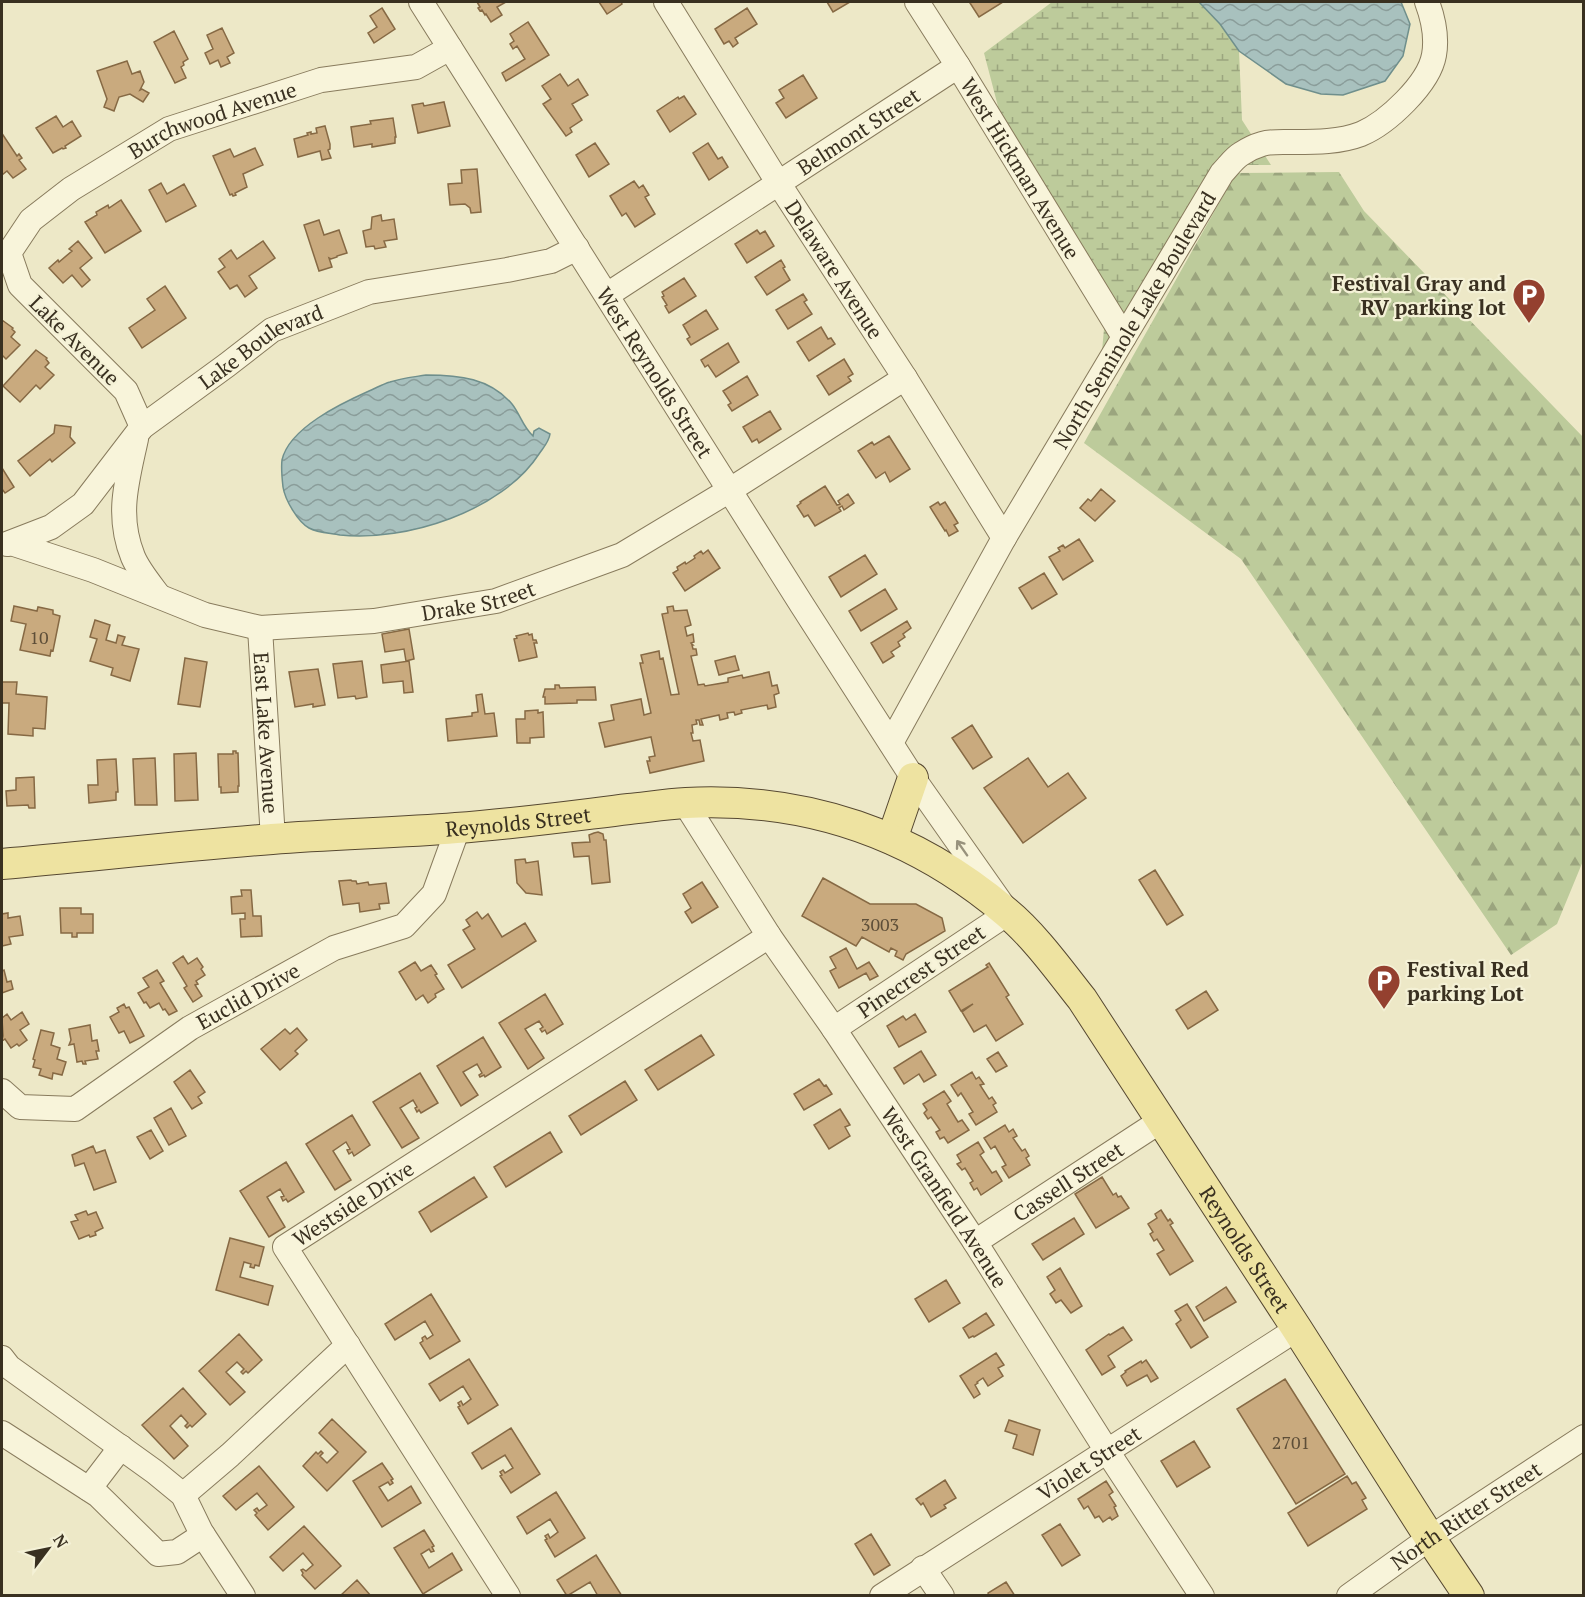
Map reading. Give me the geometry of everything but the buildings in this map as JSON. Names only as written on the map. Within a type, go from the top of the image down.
[{"type":"main road","points":[[892,839],[913,778]]},
{"type":"main road","name":"Reynolds Street","points":[[2,864],[273,839],[458,828],[685,803],[732,802],[769,805],[818,814],[864,827],[892,839],[963,879],[1008,913],[1044,951],[1082,999],[1469,1596]]},
{"type":"street","name":"West Reynolds Street","points":[[421,2],[891,743]]},
{"type":"street","name":"Delaware Avenue","points":[[666,2],[1004,538]]},
{"type":"street","name":"West Hickman Avenue","points":[[917,2],[1124,337]]},
{"type":"street","name":"North Seminole Lake Boulevard","points":[[891,743],[1004,538],[1222,173],[1239,155],[1262,144],[1336,140],[1361,134],[1384,121],[1402,105],[1425,76],[1434,57],[1434,32],[1427,2]]},
{"type":"street","name":"Burchwood Avenue","points":[[9,253],[31,220],[39,213],[71,189],[169,129],[321,80],[416,67],[450,48]]},
{"type":"street","name":"Belmont Street","points":[[607,295],[958,66]]},
{"type":"street","name":"Lake Boulevard","points":[[6,544],[51,527],[83,504],[140,430],[272,330],[369,292],[551,261],[577,248]]},
{"type":"street","name":"Lake Avenue","points":[[9,253],[20,285],[126,391],[140,430]]},
{"type":"street","name":"Drake Street","points":[[6,544],[93,570],[205,615],[260,628],[374,621],[496,601],[622,555],[730,490],[905,378]]},
{"type":"street","points":[[140,430],[124,502],[125,530],[134,558],[159,596]]},
{"type":"street","name":"East Lake Avenue","points":[[260,628],[273,839]]},
{"type":"street","name":"Reynolds Street","points":[[891,743],[1008,913]]},
{"type":"street","name":"West Granfield Avenue","points":[[685,803],[769,936],[834,1029],[975,1242],[1202,1596]]},
{"type":"street","name":"Euclid Drive","points":[[2,1091],[20,1107],[75,1109],[190,1028],[333,948],[404,926],[434,894],[458,828]]},
{"type":"street","name":"Pinecrest Street","points":[[834,1029],[1008,913]]},
{"type":"street","name":"Westside Drive","points":[[508,1596],[285,1247],[769,936]]},
{"type":"street","name":"Cassell Street","points":[[975,1242],[1162,1120]]},
{"type":"street","name":"Violet Street","points":[[882,1596],[1297,1329]]},
{"type":"street","points":[[183,1495],[230,1455],[348,1345]]},
{"type":"street","points":[[4,1366],[121,1447],[183,1495],[203,1535],[243,1596]]},
{"type":"street","points":[[2,1433],[98,1495],[158,1554],[177,1552],[203,1535]]},
{"type":"street","name":"North Ritter Street","points":[[1349,1596],[1430,1538],[1584,1437]]},
{"type":"street","points":[[89,1489],[121,1447]]},
{"type":"street","points":[[923,1568],[942,1596]]},
{"type":"green space","points":[[1052,2],[1199,2],[1220,24],[1239,51],[1242,120],[1271,165],[1237,165],[1097,406],[1105,318],[1011,156],[984,53]]},
{"type":"green space","points":[[1339,172],[1364,211],[1583,437],[1583,861],[1557,924],[1511,955],[1241,559],[1084,443],[1236,173]]},
{"type":"water","points":[[1199,2],[1401,2],[1410,24],[1403,56],[1385,81],[1343,95],[1321,94],[1286,84],[1239,51],[1220,24]]},
{"type":"water","points":[[426,375],[462,377],[494,388],[512,404],[533,436],[534,431],[539,428],[550,434],[547,442],[523,474],[502,492],[477,507],[450,518],[394,533],[366,536],[324,533],[305,525],[286,498],[283,487],[282,460],[295,437],[318,418],[358,396],[390,382]]},
{"type":"place","name":"Festival Gray and RV parking lot","points":[[1529,324]]},
{"type":"place","name":"Festival Red parking Lot","points":[[1384,1010]]}]
